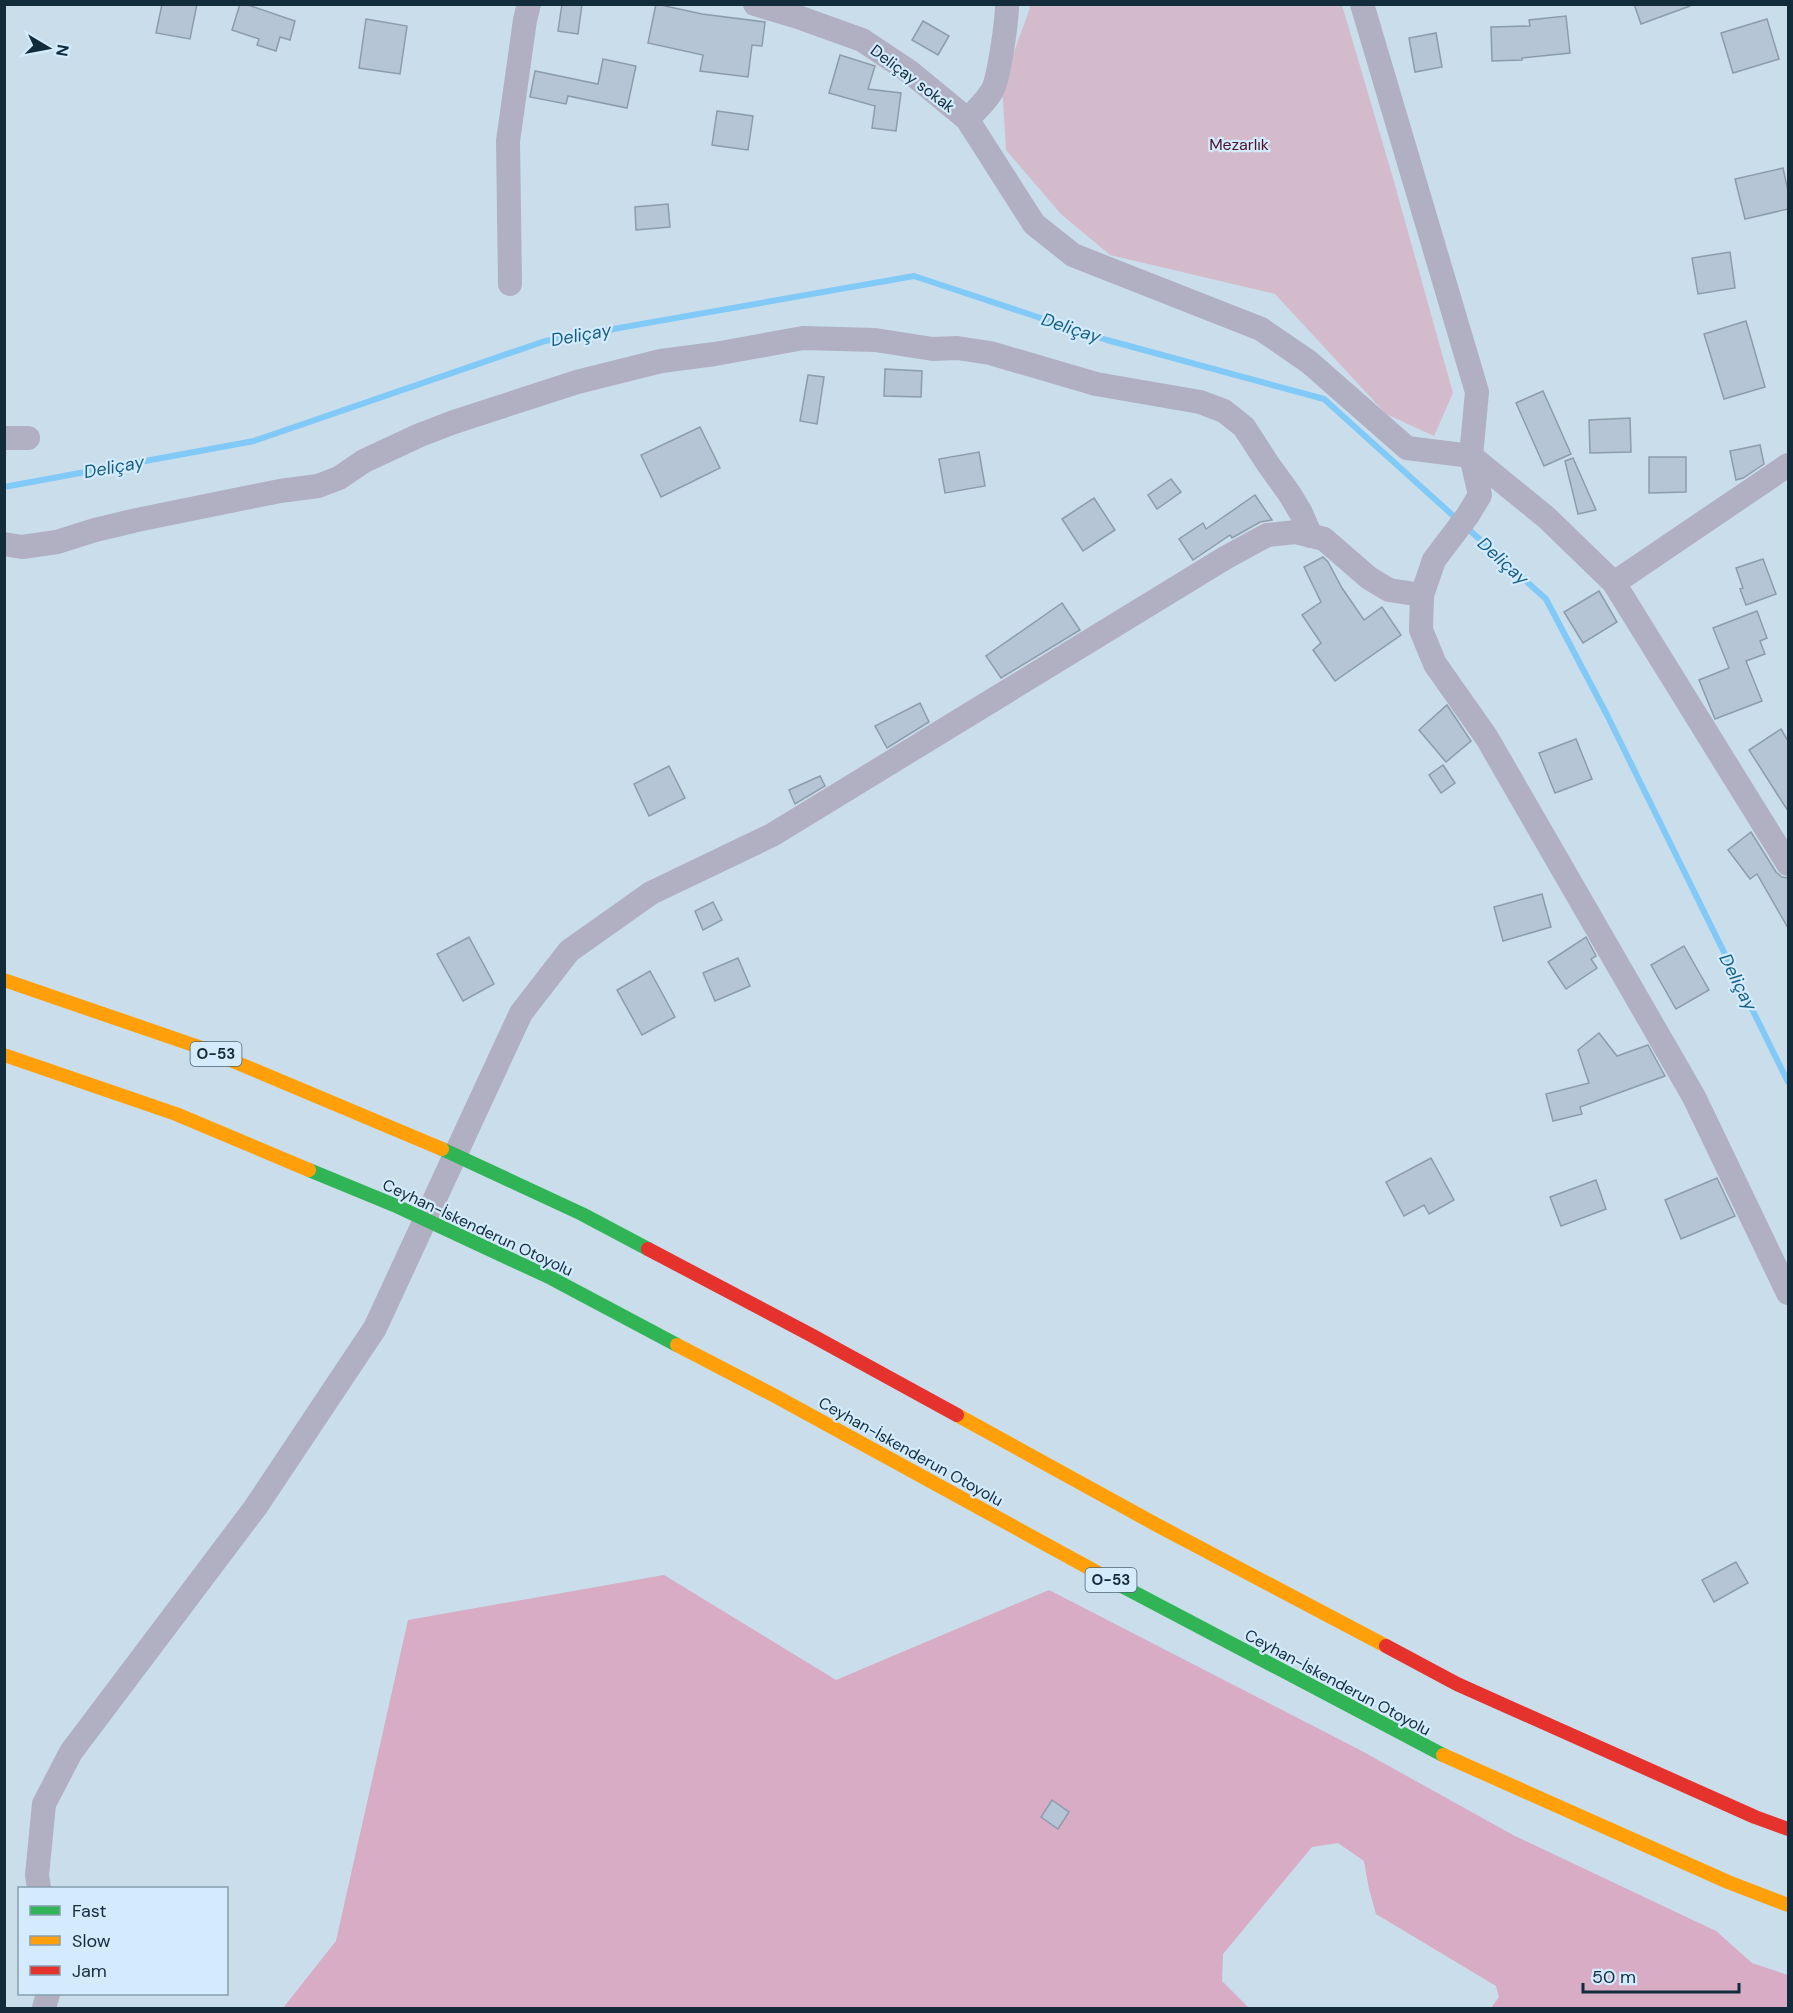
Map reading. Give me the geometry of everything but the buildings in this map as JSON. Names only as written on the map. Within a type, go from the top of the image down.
[{"type":"highway","name":"O-53","points":[[4,980],[202,1048],[422,1140],[582,1214],[800,1329],[1155,1524],[1457,1684],[1744,1812],[1788,1829]]},
{"type":"highway","name":"Ceyhan-İskenderun Otoyolu","points":[[4,1055],[176,1114],[394,1205],[551,1278],[777,1397],[1122,1586],[1426,1747],[1728,1882],[1788,1905]]},
{"type":"street","points":[[510,284],[508,141],[529,4]]},
{"type":"street","name":"Deliçay sokak","points":[[755,4],[797,11],[862,40],[910,72],[967,119],[1034,224],[1073,255],[1261,329],[1309,362],[1407,448],[1471,456]]},
{"type":"street","points":[[967,119],[980,107],[993,89],[1006,23],[1007,4]]},
{"type":"street","points":[[1362,4],[1477,392],[1471,456],[1480,495],[1434,560],[1422,595],[1421,630],[1435,664],[1487,738],[1694,1097],[1788,1293]]},
{"type":"street","points":[[4,544],[22,547],[57,542],[137,520],[280,491],[318,486],[339,478],[364,461],[420,435],[577,382],[661,361],[803,338],[876,340],[933,349],[957,348],[990,353],[1031,363],[1096,384],[1200,402],[1224,411],[1244,427],[1290,493],[1311,536]]},
{"type":"street","points":[[4,438],[28,438]]},
{"type":"street","points":[[1471,456],[1547,518],[1614,583],[1788,864]]},
{"type":"street","points":[[1614,583],[1788,465]]},
{"type":"street","points":[[39,1887],[37,1875],[44,1804],[71,1752],[255,1508],[375,1328],[520,1013],[569,951],[651,893],[772,835],[1225,558],[1267,535],[1296,532],[1324,539],[1369,578],[1389,590],[1422,595]]},
{"type":"green space","name":"Mezarlık","points":[[1029,5],[1342,5],[1453,393],[1434,436],[1386,414],[1275,294],[1110,255],[1061,214],[1006,150],[1002,85],[1030,8]]},
{"type":"shaded area","points":[[664,1575],[836,1680],[1049,1590],[1360,1750],[1513,1835],[1716,1931],[1752,1963],[1788,1975],[1788,2008],[1491,2008],[1499,1997],[1496,1986],[1376,1914],[1364,1861],[1338,1843],[1312,1847],[1223,1954],[1222,1981],[1249,2008],[283,2008],[336,1941],[408,1620]]},
{"type":"waterway","name":"Deliçay","points":[[4,487],[254,441],[545,341],[914,276],[1107,340],[1324,399],[1459,521]]},
{"type":"waterway","name":"Deliçay","points":[[1466,527],[1546,599],[1607,715],[1788,1082]]},
{"type":"traffic: fast","points":[[442,1149],[582,1214],[648,1249]]},
{"type":"traffic: fast","points":[[309,1170],[394,1205],[551,1278],[677,1345]]},
{"type":"traffic: fast","points":[[1120,1585],[1443,1755]]},
{"type":"traffic: slow","points":[[4,980],[202,1048],[442,1149]]},
{"type":"traffic: slow","points":[[4,1055],[176,1114],[309,1170]]},
{"type":"traffic: slow","points":[[677,1345],[777,1397],[1120,1585]]},
{"type":"traffic: slow","points":[[957,1415],[1155,1524],[1386,1646]]},
{"type":"traffic: slow","points":[[1443,1755],[1728,1882],[1788,1905]]},
{"type":"traffic: jam","points":[[648,1249],[957,1415]]},
{"type":"traffic: jam","points":[[1386,1646],[1457,1684],[1755,1817],[1788,1829]]}]
